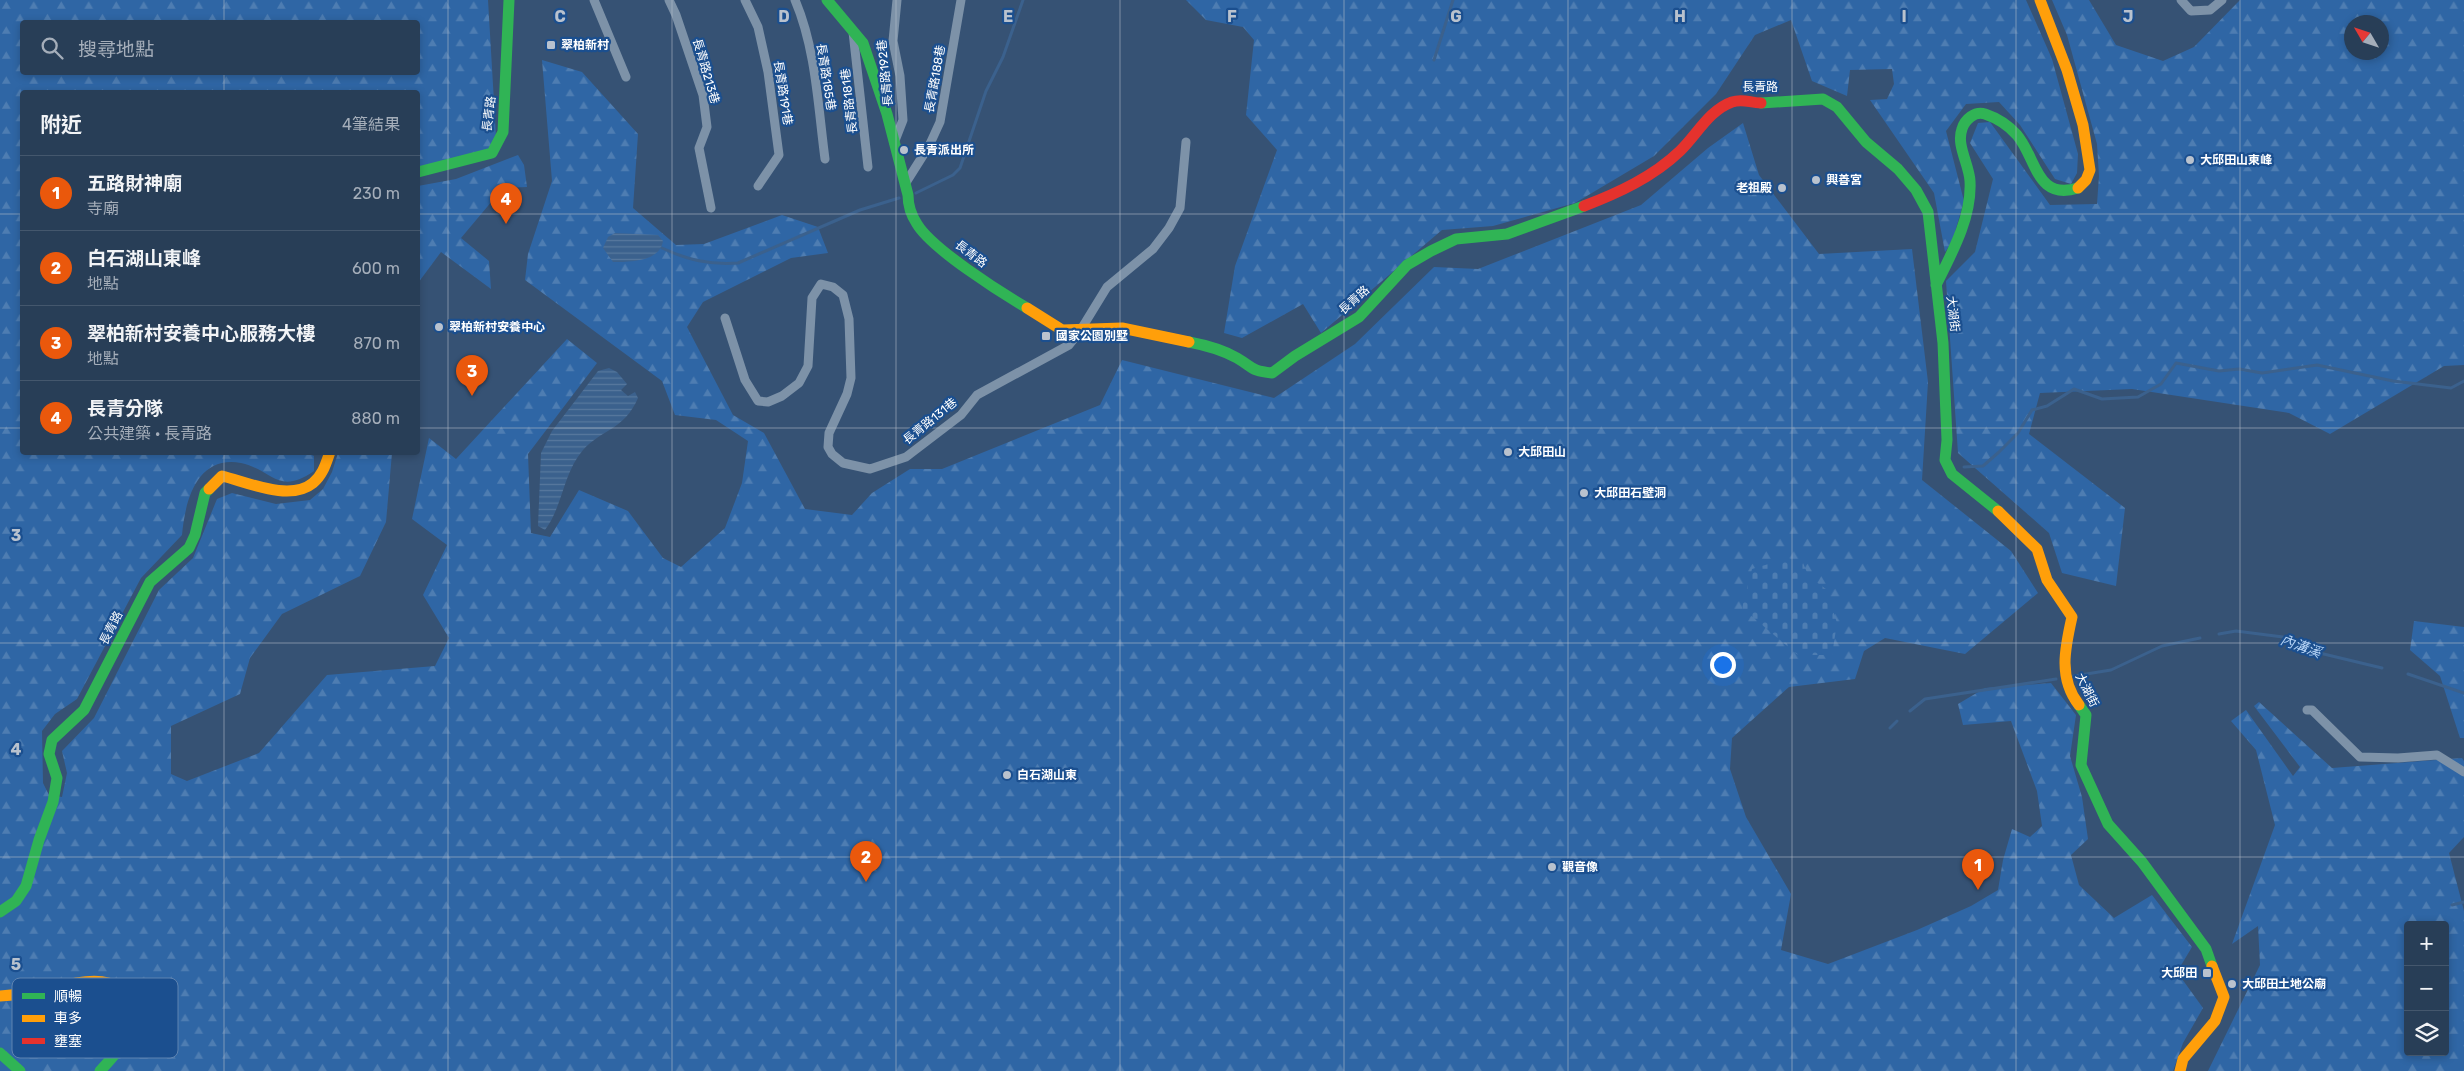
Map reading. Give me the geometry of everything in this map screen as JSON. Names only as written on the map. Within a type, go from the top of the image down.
[{"type":"street","name":"長青路","points":[[420,172],[483,157],[492,153],[498,144],[502,132],[507,80],[509,0]]},
{"type":"street","points":[[594,0],[626,77]]},
{"type":"street","name":"長青路213巷","points":[[669,0],[676,15],[703,95],[707,127],[699,148],[711,208]]},
{"type":"street","name":"長青路191巷","points":[[745,0],[758,27],[769,81],[779,155],[758,186]]},
{"type":"street","name":"長青路185巷","points":[[795,0],[802,16],[811,57],[825,159]]},
{"type":"street","name":"長青路","points":[[827,0],[836,6],[853,32],[863,43],[874,72],[894,143],[905,184],[908,204],[917,225],[935,243],[997,290],[1062,330],[1080,332],[1122,328],[1204,345],[1237,358],[1254,372],[1272,373],[1295,356],[1359,317],[1407,265],[1431,251],[1456,239],[1507,234],[1616,194],[1649,175],[1680,151],[1700,125],[1717,110],[1730,102],[1745,99],[1758,103],[1811,98],[1823,99],[1838,107],[1866,142],[1898,169],[1916,190],[1928,212],[1936,285]]},
{"type":"street","name":"長青路192巷","points":[[894,143],[903,120],[900,76],[893,41],[897,0]]},
{"type":"street","name":"長青路188巷","points":[[905,184],[929,146],[940,122],[961,0]]},
{"type":"street","points":[[1936,285],[1955,249],[1967,215],[1970,180],[1959,134],[1963,124],[1972,116],[1980,113],[1994,118],[2018,136],[2040,179],[2054,189],[2064,192],[2078,188],[2087,179],[2090,171],[2082,120],[2066,66],[2040,0]]},
{"type":"street","points":[[2182,0],[2190,11],[2210,10],[2222,0]]},
{"type":"street","name":"長青路181巷","points":[[853,32],[868,168]]},
{"type":"street","name":"長青路131巷","points":[[725,318],[745,380],[758,401],[768,402],[782,396],[799,383],[808,366],[812,298],[821,284],[833,287],[843,295],[848,319],[851,378],[847,394],[829,433],[828,447],[832,454],[843,463],[870,469],[906,457],[961,415],[978,395],[1069,345],[1080,332],[1107,287],[1153,249],[1169,228],[1180,208],[1186,142]]},
{"type":"street","name":"大湖街","points":[[1936,285],[1943,343],[1947,440],[1945,460],[1952,474],[2011,520],[2037,549],[2047,580],[2072,617],[2063,672],[2074,700],[2086,715],[2081,765],[2108,824],[2142,862],[2206,949],[2224,996],[2215,1021],[2183,1060],[2180,1071]]},
{"type":"street","name":"長青路","points":[[0,912],[12,904],[22,893],[31,875],[38,841],[55,798],[58,776],[50,756],[51,743],[59,730],[68,726],[84,710],[150,582],[189,548],[195,535],[205,493],[222,476],[282,492],[304,488],[314,482],[322,473],[329,455]]},
{"type":"street","points":[[2307,710],[2312,710],[2360,757],[2398,758],[2438,755],[2464,772]]},
{"type":"street","points":[[0,1052],[20,1071]]},
{"type":"street","points":[[100,1071],[110,1058]]},
{"type":"green space","points":[[0,0],[488,0],[496,136],[488,151],[420,167],[420,90],[20,90],[20,455],[314,456],[314,471],[292,481],[276,479],[252,466],[241,463],[226,462],[213,466],[203,474],[190,496],[182,535],[141,578],[77,699],[55,714],[42,731],[43,783],[49,795],[62,797],[67,773],[62,751],[94,718],[159,590],[193,558],[217,499],[232,493],[276,504],[310,500],[323,489],[332,472],[337,455],[392,455],[386,522],[360,576],[282,614],[250,658],[240,694],[171,726],[171,774],[187,781],[259,753],[327,675],[435,666],[449,638],[423,595],[447,545],[412,519],[429,438],[456,459],[567,339],[597,363],[528,454],[531,533],[550,537],[579,490],[628,511],[663,558],[681,567],[725,528],[742,483],[748,441],[716,420],[675,415],[662,381],[525,280],[528,254],[552,181],[542,60],[582,72],[638,134],[633,208],[676,245],[704,244],[782,215],[818,227],[828,253],[791,258],[703,302],[687,327],[733,415],[764,433],[805,509],[852,515],[872,493],[910,469],[942,469],[1100,405],[1122,360],[1274,398],[1355,344],[1434,267],[1478,269],[1641,205],[1708,148],[1743,123],[1759,175],[1819,254],[1912,249],[1928,382],[1922,480],[2011,551],[2038,593],[1965,654],[1885,638],[1864,651],[1855,679],[1789,687],[1732,738],[1730,769],[1746,817],[1791,894],[1781,950],[1828,964],[1917,930],[1971,906],[1998,890],[2003,860],[2012,829],[2030,837],[2042,826],[2037,791],[2011,721],[1963,725],[1958,704],[1985,688],[2051,683],[2076,715],[2070,756],[2082,797],[2088,839],[2071,855],[2079,885],[2114,918],[2152,895],[2192,947],[2177,972],[2203,1008],[2183,1043],[2173,1071],[0,1071]]},
{"type":"green space","points":[[1186,0],[2026,0],[2052,59],[2078,154],[2077,173],[2071,184],[2055,179],[2020,125],[1999,102],[1966,104],[1946,131],[1964,201],[1952,242],[1945,252],[1934,193],[1870,100],[1887,99],[1894,84],[1892,69],[1850,70],[1847,96],[1812,81],[1791,20],[1755,35],[1716,94],[1654,156],[1575,203],[1493,226],[1442,230],[1321,333],[1303,304],[1242,338],[1224,333],[1235,266],[1277,150],[1246,115],[1254,40],[1243,27],[1206,20]]},
{"type":"green space","points":[[2052,0],[2089,0],[2116,45],[2163,61],[2194,47],[2240,0],[2464,0],[2464,365],[2444,366],[2330,434],[2289,413],[2132,389],[2040,393],[2029,434],[2125,508],[2116,586],[2062,573],[2049,533],[1958,453],[1946,281],[1975,252],[1993,179],[1970,143],[1978,123],[1990,122],[2050,205],[2097,204],[2099,176],[2097,144],[2067,35]]},
{"type":"green space","points":[[518,155],[524,165],[527,187],[503,188],[461,238],[489,261],[491,289],[441,252],[420,280],[420,186],[456,179]]},
{"type":"green space","points":[[1788,558],[1803,563],[1809,577],[1826,589],[1837,623],[1832,655],[1798,655],[1742,608],[1752,569]]},
{"type":"green space","points":[[2414,621],[2464,627],[2464,738],[2460,738],[2440,676],[2410,650]]},
{"type":"green space","points":[[2259,702],[2332,768],[2462,758],[2464,761],[2464,837],[2449,853],[2464,911],[2464,1071],[2208,1071],[2260,965],[2258,926],[2232,944],[2275,825],[2256,750],[2231,721],[2246,710],[2293,776],[2300,767],[2254,706]]},
{"type":"shaded area","points":[[615,233],[658,235],[663,241],[661,248],[650,257],[635,261],[613,262],[603,248],[608,237]]},
{"type":"shaded area","points":[[609,368],[617,372],[627,384],[621,390],[628,396],[635,392],[638,398],[626,417],[590,443],[576,459],[556,511],[545,530],[538,526],[541,453],[552,431],[598,371]]},
{"type":"waterway","points":[[916,193],[953,175],[960,168],[986,91],[1003,57],[1023,0]]},
{"type":"waterway","points":[[1434,60],[1453,0]]},
{"type":"waterway","points":[[662,248],[699,261],[738,263],[860,210],[899,198]]},
{"type":"waterway","points":[[1964,467],[1983,466],[2018,433],[2032,410],[2047,406],[2074,389],[2102,399],[2138,397],[2161,384],[2176,363],[2219,371],[2239,369],[2262,373],[2317,365],[2393,381],[2451,388],[2464,381]]},
{"type":"waterway","name":"內溝溪","points":[[2219,634],[2236,631],[2283,637],[2307,650],[2382,668]]},
{"type":"waterway","name":"內溝溪","points":[[2074,676],[2111,670],[2162,646],[2200,638]]},
{"type":"waterway","name":"內溝溪","points":[[2408,674],[2464,693]]},
{"type":"waterway","name":"內溝溪","points":[[1910,711],[1925,699],[2056,679]]},
{"type":"waterway","name":"內溝溪","points":[[1890,728],[1897,721]]},
{"type":"waterway","points":[[2452,905],[2464,902]]},
{"type":"traffic: fast","points":[[420,171],[492,153],[503,132],[509,0]]},
{"type":"traffic: fast","points":[[827,0],[863,43],[887,114],[908,195],[910,210],[917,224],[925,234],[951,257],[984,281],[1027,308]]},
{"type":"traffic: fast","points":[[1761,103],[1823,99],[1837,107],[1866,142],[1898,169],[1916,190],[1928,212],[1943,343],[1947,440],[1945,460],[1952,474],[1998,511]]},
{"type":"traffic: fast","points":[[1936,285],[1960,234],[1968,208],[1970,181],[1961,141],[1963,125],[1968,119],[1981,113],[1998,120],[2017,135],[2039,175],[2046,183],[2054,189],[2078,188]]},
{"type":"traffic: fast","points":[[1189,342],[1220,350],[1256,370],[1272,373],[1295,356],[1359,317],[1407,265],[1431,251],[1456,239],[1507,234],[1584,206]]},
{"type":"traffic: fast","points":[[0,912],[16,901],[26,886],[39,840],[53,802],[57,778],[49,754],[52,740],[84,710],[150,582],[189,548],[195,535],[205,493],[209,489]]},
{"type":"traffic: fast","points":[[2079,705],[2086,715],[2081,765],[2108,824],[2142,862],[2206,949],[2212,966]]},
{"type":"traffic: fast","points":[[0,1053],[20,1071]]},
{"type":"traffic: fast","points":[[100,1071],[112,1058]]},
{"type":"traffic: slow","points":[[2040,0],[2067,70],[2083,125],[2090,170],[2086,180],[2078,188]]},
{"type":"traffic: slow","points":[[1027,308],[1062,330],[1122,328],[1189,342]]},
{"type":"traffic: slow","points":[[209,489],[222,476],[281,491],[293,491],[304,488],[313,483],[319,476],[324,469],[329,455]]},
{"type":"traffic: slow","points":[[1998,511],[2037,549],[2047,580],[2072,617],[2065,662],[2068,684],[2072,695],[2079,705]]},
{"type":"traffic: slow","points":[[2180,1071],[2183,1059],[2215,1021],[2224,997],[2212,966]]},
{"type":"traffic: slow","points":[[0,996],[12,995]]},
{"type":"traffic: jam","points":[[1584,206],[1610,196],[1658,169],[1680,151],[1710,117],[1724,106],[1740,100],[1761,103]]},
{"type":"place","name":"翠柏新村","points":[[551,45]]},
{"type":"place","name":"長青派出所","points":[[904,150]]},
{"type":"place","name":"大邱田山東峰","points":[[2190,160]]},
{"type":"place","name":"興善宮","points":[[1816,180]]},
{"type":"place","name":"老祖殿","points":[[1782,188]]},
{"type":"place","name":"長青分隊","points":[[506,224]]},
{"type":"place","name":"翠柏新村安養中心","points":[[439,327]]},
{"type":"place","name":"國家公園別墅","points":[[1046,336]]},
{"type":"place","name":"翠柏新村安養中心服務大樓","points":[[472,396]]},
{"type":"place","name":"大邱田山","points":[[1508,452]]},
{"type":"place","name":"大邱田石壁洞","points":[[1584,493]]},
{"type":"place","name":"白石湖山東","points":[[1007,775]]},
{"type":"place","name":"觀音像","points":[[1552,867]]},
{"type":"place","name":"白石湖山東峰","points":[[866,882]]},
{"type":"place","name":"五路財神廟","points":[[1978,890]]},
{"type":"place","name":"大邱田","points":[[2207,973]]},
{"type":"place","name":"大邱田土地公廟","points":[[2232,984]]}]
